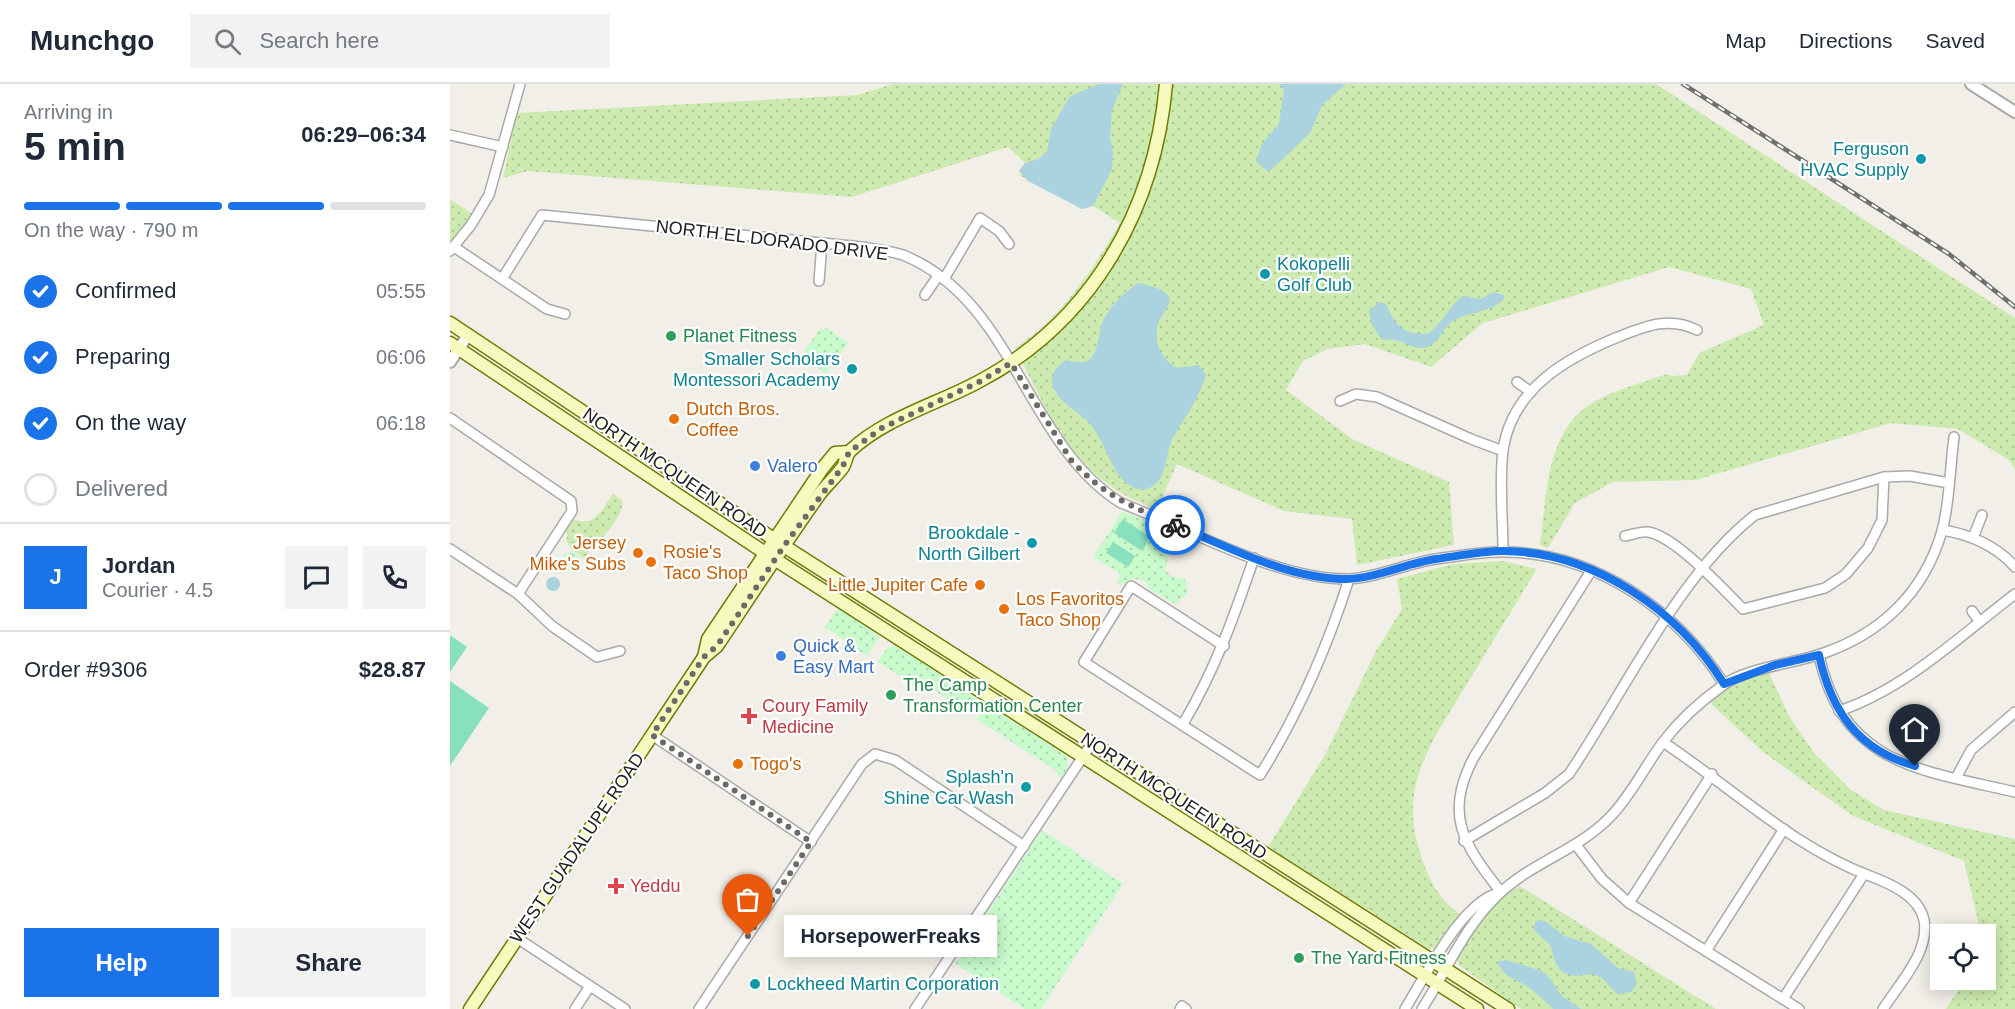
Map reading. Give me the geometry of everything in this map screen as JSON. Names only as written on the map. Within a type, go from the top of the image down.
[{"type":"main road","name":"WEST GUADALUPE ROAD","points":[[470,1009],[704,657],[717,646],[835,453],[849,452],[882,428],[979,382],[1011,363],[1060,323],[1092,286],[1116,252],[1150,174],[1159,134],[1166,84]]},
{"type":"main road","name":"NORTH MCQUEEN ROAD","points":[[450,323],[779,543],[1508,1009]]},
{"type":"main road","name":"NORTH MCQUEEN ROAD","points":[[454,346],[770,556],[1477,1009]]},
{"type":"main road","points":[[600,443],[614,444],[629,454],[637,448]]},
{"type":"main road","points":[[950,672],[959,658]]},
{"type":"street","points":[[520,84],[513,100],[503,147],[489,195],[452,249],[547,309],[565,314]]},
{"type":"street","points":[[1971,84],[2015,112]]},
{"type":"street","points":[[450,135],[503,147]]},
{"type":"street","name":"NORTH EL DORADO DRIVE","points":[[502,279],[543,215],[862,247],[903,255],[941,277],[979,315],[1071,460],[1108,495],[1121,503],[1254,558],[1289,569],[1349,579],[1433,560],[1503,551],[1562,561],[1591,571],[1649,601],[1668,616],[1708,659],[1724,684]]},
{"type":"street","points":[[925,295],[941,277],[980,218],[999,231],[1009,244]]},
{"type":"street","points":[[819,281],[822,243]]},
{"type":"street","points":[[1503,551],[1503,451],[1510,424],[1543,377],[1582,351],[1635,330],[1675,322],[1697,330]]},
{"type":"street","points":[[450,362],[454,346],[468,335]]},
{"type":"street","points":[[1517,382],[1531,392]]},
{"type":"street","points":[[1340,401],[1356,394],[1377,397],[1471,440],[1503,451]]},
{"type":"street","points":[[450,418],[572,501],[572,511],[518,594]]},
{"type":"street","points":[[1405,1009],[1501,892],[1576,845],[1609,818],[1626,799],[1664,742],[1684,718],[1724,684],[1775,665],[1819,655],[1863,636],[1885,621],[1904,603],[1919,584],[1942,530],[1954,437]]},
{"type":"street","points":[[1464,841],[1545,793],[1569,774],[1668,616],[1703,569],[1742,525],[1755,515],[1884,477],[1910,476],[1949,483]]},
{"type":"street","points":[[1625,536],[1648,532],[1671,544],[1703,569],[1743,609],[1825,588],[1846,574],[1869,548],[1882,520],[1884,477]]},
{"type":"street","points":[[1973,538],[1982,515]]},
{"type":"street","points":[[1942,530],[1973,538],[2008,559],[2015,567]]},
{"type":"street","points":[[450,549],[518,594],[552,626],[597,657],[620,651]]},
{"type":"street","points":[[1183,724],[1206,686],[1224,646],[1254,558]]},
{"type":"street","points":[[1501,892],[1464,841],[1459,816],[1460,788],[1466,772],[1591,571]]},
{"type":"street","points":[[1224,646],[1131,586],[1084,662],[1260,775],[1291,727],[1334,624],[1349,579]]},
{"type":"street","points":[[1839,711],[1866,702],[1893,687],[2015,594]]},
{"type":"street","points":[[1972,611],[1979,621]]},
{"type":"street","points":[[1819,655],[1825,684],[1839,711],[1863,740],[1895,760],[2015,792]]},
{"type":"street","points":[[1956,778],[1971,750],[2015,712]]},
{"type":"street","points":[[652,735],[811,842]]},
{"type":"street","points":[[1664,742],[1818,851],[1901,890],[1915,902],[1924,918],[1925,936],[1918,955],[1883,1009]]},
{"type":"street","points":[[915,1009],[1092,743]]},
{"type":"street","points":[[699,1009],[862,764],[877,753],[895,760],[1023,846]]},
{"type":"street","points":[[1629,903],[1712,774]]},
{"type":"street","points":[[1706,951],[1784,829]]},
{"type":"street","points":[[1576,845],[1602,879],[1629,903],[1799,1009]]},
{"type":"street","points":[[1783,999],[1864,873]]},
{"type":"street","points":[[518,938],[625,1009]]},
{"type":"street","points":[[1422,1009],[1431,980]]},
{"type":"street","points":[[574,1009],[590,986]]},
{"type":"street","points":[[1180,1009],[1182,1006],[1186,1009]]},
{"type":"green space","name":"Kokopelli Golf Club","points":[[893,84],[1656,84],[2015,318],[2015,470],[2009,460],[1958,429],[1891,423],[1696,480],[1613,482],[1575,503],[1548,548],[1540,545],[1551,468],[1564,433],[1575,418],[1589,405],[1617,391],[1667,374],[1687,375],[1699,353],[1764,325],[1751,289],[1669,267],[1483,323],[1431,367],[1365,344],[1327,349],[1302,362],[1286,390],[1354,440],[1449,482],[1454,545],[1357,565],[1352,519],[1284,511],[1177,464],[1157,509],[1129,497],[1105,482],[1069,445],[1041,400],[1015,348],[1047,323],[1075,292],[1120,223],[1093,206],[1082,209],[1021,176],[1019,171],[1025,163],[1008,147],[852,197],[528,171],[503,178],[517,113],[857,95]]},
{"type":"green space","points":[[450,199],[474,215],[450,243]]},
{"type":"green space","points":[[826,327],[848,343],[826,374],[805,358],[807,354],[804,351],[820,329],[823,331]]},
{"type":"green space","points":[[613,493],[622,501],[619,515],[584,558],[571,549],[566,539],[568,535],[564,532],[574,519],[588,521],[593,519]]},
{"type":"green space","points":[[1123,511],[1145,520],[1147,527],[1164,546],[1167,558],[1165,570],[1171,576],[1185,579],[1189,592],[1175,604],[1149,589],[1147,582],[1133,578],[1121,585],[1117,583],[1120,573],[1093,557]]},
{"type":"green space","points":[[1123,519],[1150,537],[1142,551],[1114,533]]},
{"type":"green space","points":[[1113,542],[1135,556],[1128,567],[1106,553]]},
{"type":"green space","points":[[571,551],[582,559],[573,573],[562,565],[561,561],[566,552],[569,554]]},
{"type":"green space","points":[[1502,561],[1537,569],[1437,733],[1422,765],[1414,796],[1414,827],[1426,870],[1442,898],[1460,914],[1438,948],[1429,949],[1268,847],[1325,755],[1375,653],[1402,609],[1397,579],[1453,564]]},
{"type":"green space","points":[[838,608],[880,637],[867,656],[825,627]]},
{"type":"green space","points":[[450,635],[467,647],[450,672]]},
{"type":"green space","points":[[896,646],[976,697],[968,713],[925,684],[921,690],[878,662],[887,648]]},
{"type":"green space","points":[[1769,673],[1789,716],[1815,754],[1851,790],[1884,810],[2015,839],[2015,1009],[1946,1009],[1958,990],[1996,990],[1996,924],[1979,924],[1964,861],[1853,816],[1763,752],[1708,701],[1737,682]]},
{"type":"green space","points":[[450,681],[489,708],[450,766]]},
{"type":"green space","points":[[989,706],[1067,756],[1068,767],[1061,778],[1054,769],[976,719]]},
{"type":"green space","points":[[1042,830],[1123,884],[1041,1009],[1025,1009],[955,963]]},
{"type":"green space","points":[[1519,886],[1716,1009],[1521,1009],[1460,966],[1456,960],[1464,939],[1481,918]]},
{"type":"water","points":[[1099,84],[1123,84],[1112,110],[1110,137],[1113,152],[1112,169],[1093,206],[1082,209],[1028,181],[1019,171],[1025,163],[1040,158],[1047,151],[1051,129],[1070,96]]},
{"type":"water","points":[[1279,84],[1346,84],[1322,105],[1310,133],[1269,172],[1256,162],[1261,145],[1279,124],[1284,90]]},
{"type":"water","points":[[1138,283],[1161,290],[1170,300],[1157,328],[1157,342],[1166,360],[1177,368],[1199,365],[1206,375],[1195,402],[1172,440],[1159,480],[1155,485],[1143,489],[1124,481],[1091,425],[1064,402],[1052,382],[1055,371],[1066,360],[1078,362],[1091,358],[1109,310]]},
{"type":"water","points":[[1493,292],[1504,295],[1504,299],[1493,307],[1453,321],[1432,345],[1422,348],[1389,339],[1382,340],[1372,325],[1369,311],[1379,302],[1386,304],[1393,318],[1405,330],[1428,334],[1463,296],[1481,299]]},
{"type":"water","points":[[553,577],[558,579],[560,584],[558,589],[553,591],[548,589],[546,584],[548,579]]},
{"type":"water","points":[[1545,921],[1564,936],[1591,944],[1618,968],[1634,972],[1637,984],[1631,992],[1617,994],[1602,978],[1593,974],[1574,976],[1562,972],[1556,964],[1550,945],[1534,930],[1535,922]]},
{"type":"water","points":[[1506,960],[1542,971],[1562,996],[1581,1009],[1553,1009],[1531,989],[1500,968],[1497,962]]},
{"type":"railway","points":[[1683,84],[1949,254],[2015,307]]},
{"type":"way so far","points":[[748,936],[811,842],[652,735],[704,657],[717,646],[830,480],[843,466],[849,452],[882,428],[979,382],[1011,363],[1025,382],[1071,460],[1082,472],[1108,495],[1121,503],[1175,525]]},
{"type":"place","name":"Ferguson HVAC Supply","points":[[1921,159]]},
{"type":"place","name":"Kokopelli Golf Club","points":[[1265,274]]},
{"type":"place","name":"Planet Fitness","points":[[671,336]]},
{"type":"place","name":"Smaller Scholars Montessori Academy","points":[[852,369]]},
{"type":"place","name":"Dutch Bros. Coffee","points":[[674,419]]},
{"type":"place","name":"Valero","points":[[755,466]]},
{"type":"place","name":"Brookdale - North Gilbert","points":[[1032,543]]},
{"type":"place","name":"Jersey Mike's Subs","points":[[638,553]]},
{"type":"place","name":"Rosie's Taco Shop","points":[[651,562]]},
{"type":"place","name":"Little Jupiter Cafe","points":[[980,585]]},
{"type":"place","name":"Los Favoritos Taco Shop","points":[[1004,609]]},
{"type":"place","name":"Quick & Easy Mart","points":[[781,656]]},
{"type":"place","name":"The Camp Transformation Center","points":[[891,695]]},
{"type":"place","name":"Coury Family Medicine","points":[[749,716]]},
{"type":"place","name":"Togo's","points":[[738,764]]},
{"type":"place","name":"Splash'n Shine Car Wash","points":[[1026,787]]},
{"type":"place","name":"Yeddu","points":[[616,886]]},
{"type":"place","name":"HorsepowerFreaks","points":[[748,936]]},
{"type":"place","name":"The Yard Fitness","points":[[1299,958]]},
{"type":"place","name":"Lockheed Martin Corporation","points":[[755,984]]},
{"type":"route","points":[[1175,525],[1279,567],[1349,579],[1433,560],[1503,551],[1562,561],[1615,582],[1649,601],[1668,616],[1708,659],[1724,684],[1775,665],[1819,655],[1825,684],[1850,726],[1863,740],[1878,750],[1895,760],[1915,766]]}]
